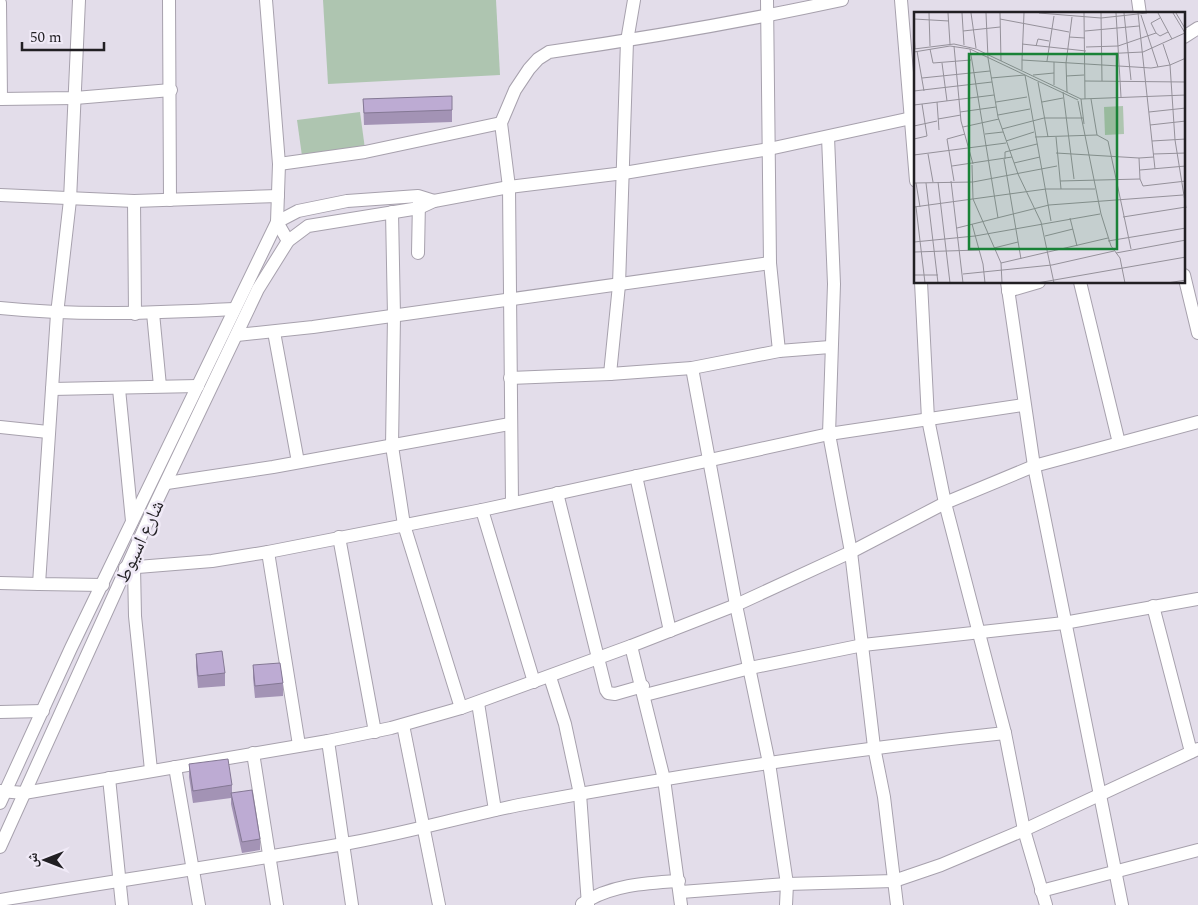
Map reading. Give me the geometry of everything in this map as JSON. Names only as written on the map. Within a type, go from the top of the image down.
[{"type":"street","points":[[39,584],[56,314],[70,200],[79,0]]},
{"type":"street","points":[[169,0],[171,90],[170,200]]},
{"type":"street","points":[[266,0],[279,164],[277,222],[288,240],[308,226],[392,212],[419,202]]},
{"type":"street","points":[[610,374],[619,285],[627,41],[634,0]]},
{"type":"street","points":[[767,0],[770,263],[779,351]]},
{"type":"street","points":[[512,503],[510,424],[511,298],[508,187],[501,123],[515,90],[538,59],[548,52],[627,41],[767,16],[842,0]]},
{"type":"street","points":[[277,222],[298,211],[347,201],[434,201],[508,187],[624,173],[769,149],[914,117],[901,0]]},
{"type":"street","points":[[0,3],[1,99],[75,98],[171,90]]},
{"type":"street","points":[[1186,36],[1198,28]]},
{"type":"street","points":[[279,164],[365,152],[501,123]]},
{"type":"street","points":[[828,137],[834,284],[830,347],[829,434],[851,552],[874,747],[884,797],[897,905]]},
{"type":"street","points":[[0,195],[70,200],[134,201],[278,199],[298,211],[308,226]]},
{"type":"street","points":[[134,201],[135,314]]},
{"type":"street","points":[[418,253],[419,202]]},
{"type":"street","points":[[392,212],[394,316],[392,446],[404,525],[461,708]]},
{"type":"street","name":"شارع اسيوط","points":[[0,803],[3,791],[277,222]]},
{"type":"street","name":"شارع اسيوط","points":[[0,847],[258,289],[288,240]]},
{"type":"street","points":[[237,335],[394,316],[770,263]]},
{"type":"street","points":[[1186,283],[1198,333]]},
{"type":"street","points":[[921,284],[928,419],[945,503],[1005,732],[1024,830],[1046,905]]},
{"type":"street","points":[[1026,284],[1007,287],[1023,405],[1064,622],[1099,796],[1117,872],[1122,905]]},
{"type":"street","points":[[1080,284],[1119,444]]},
{"type":"street","points":[[0,308],[56,314],[135,314],[234,309]]},
{"type":"street","points":[[153,313],[160,386]]},
{"type":"street","points":[[274,332],[298,462]]},
{"type":"street","points":[[510,378],[692,368],[779,351],[830,347]]},
{"type":"street","points":[[692,368],[736,605],[769,763],[787,884],[786,905]]},
{"type":"street","points":[[52,389],[198,386]]},
{"type":"street","points":[[119,389],[133,523]]},
{"type":"street","points":[[152,770],[130,568],[212,561],[268,552],[482,510],[829,434],[1023,405]]},
{"type":"street","points":[[3,791],[24,793],[328,741],[403,725],[478,703],[736,605],[851,552],[945,503],[1034,466],[1198,422]]},
{"type":"street","points":[[167,483],[392,446],[510,424]]},
{"type":"street","points":[[0,427],[48,432]]},
{"type":"street","points":[[636,476],[670,631]]},
{"type":"street","points":[[557,493],[608,693],[644,691],[863,645],[978,634],[1064,622],[1198,598]]},
{"type":"street","points":[[482,510],[534,682]]},
{"type":"street","points":[[339,537],[375,732]]},
{"type":"street","points":[[268,552],[299,745]]},
{"type":"street","points":[[0,583],[103,585]]},
{"type":"street","points":[[550,677],[565,724],[580,794],[585,903],[615,889],[894,881],[941,865],[1024,830],[1194,750],[1153,606]]},
{"type":"street","points":[[632,646],[664,780],[682,905]]},
{"type":"street","points":[[478,703],[495,810]]},
{"type":"street","points":[[0,712],[43,711]]},
{"type":"street","points":[[403,725],[439,905]]},
{"type":"street","points":[[0,900],[38,899],[120,881],[345,844],[424,828],[495,810],[580,794],[874,747],[1005,732]]},
{"type":"street","points":[[328,741],[345,844],[352,905]]},
{"type":"street","points":[[253,753],[277,905]]},
{"type":"street","points":[[175,767],[199,905]]},
{"type":"street","points":[[108,778],[122,905]]},
{"type":"street","points":[[1041,891],[1198,850]]},
{"type":"green space","points":[[323,0],[496,0],[500,75],[328,84]]},
{"type":"green space","points":[[360,112],[365,149],[302,156],[297,120]]},
{"type":"building","points":[[452,96],[452,110],[364,113],[363,99]]},
{"type":"building","points":[[222,651],[225,673],[198,676],[196,654]]},
{"type":"building","points":[[280,663],[283,683],[255,686],[253,665]]},
{"type":"building","points":[[228,759],[232,785],[193,791],[189,764]]},
{"type":"building","points":[[252,790],[260,839],[242,842],[231,793]]}]
